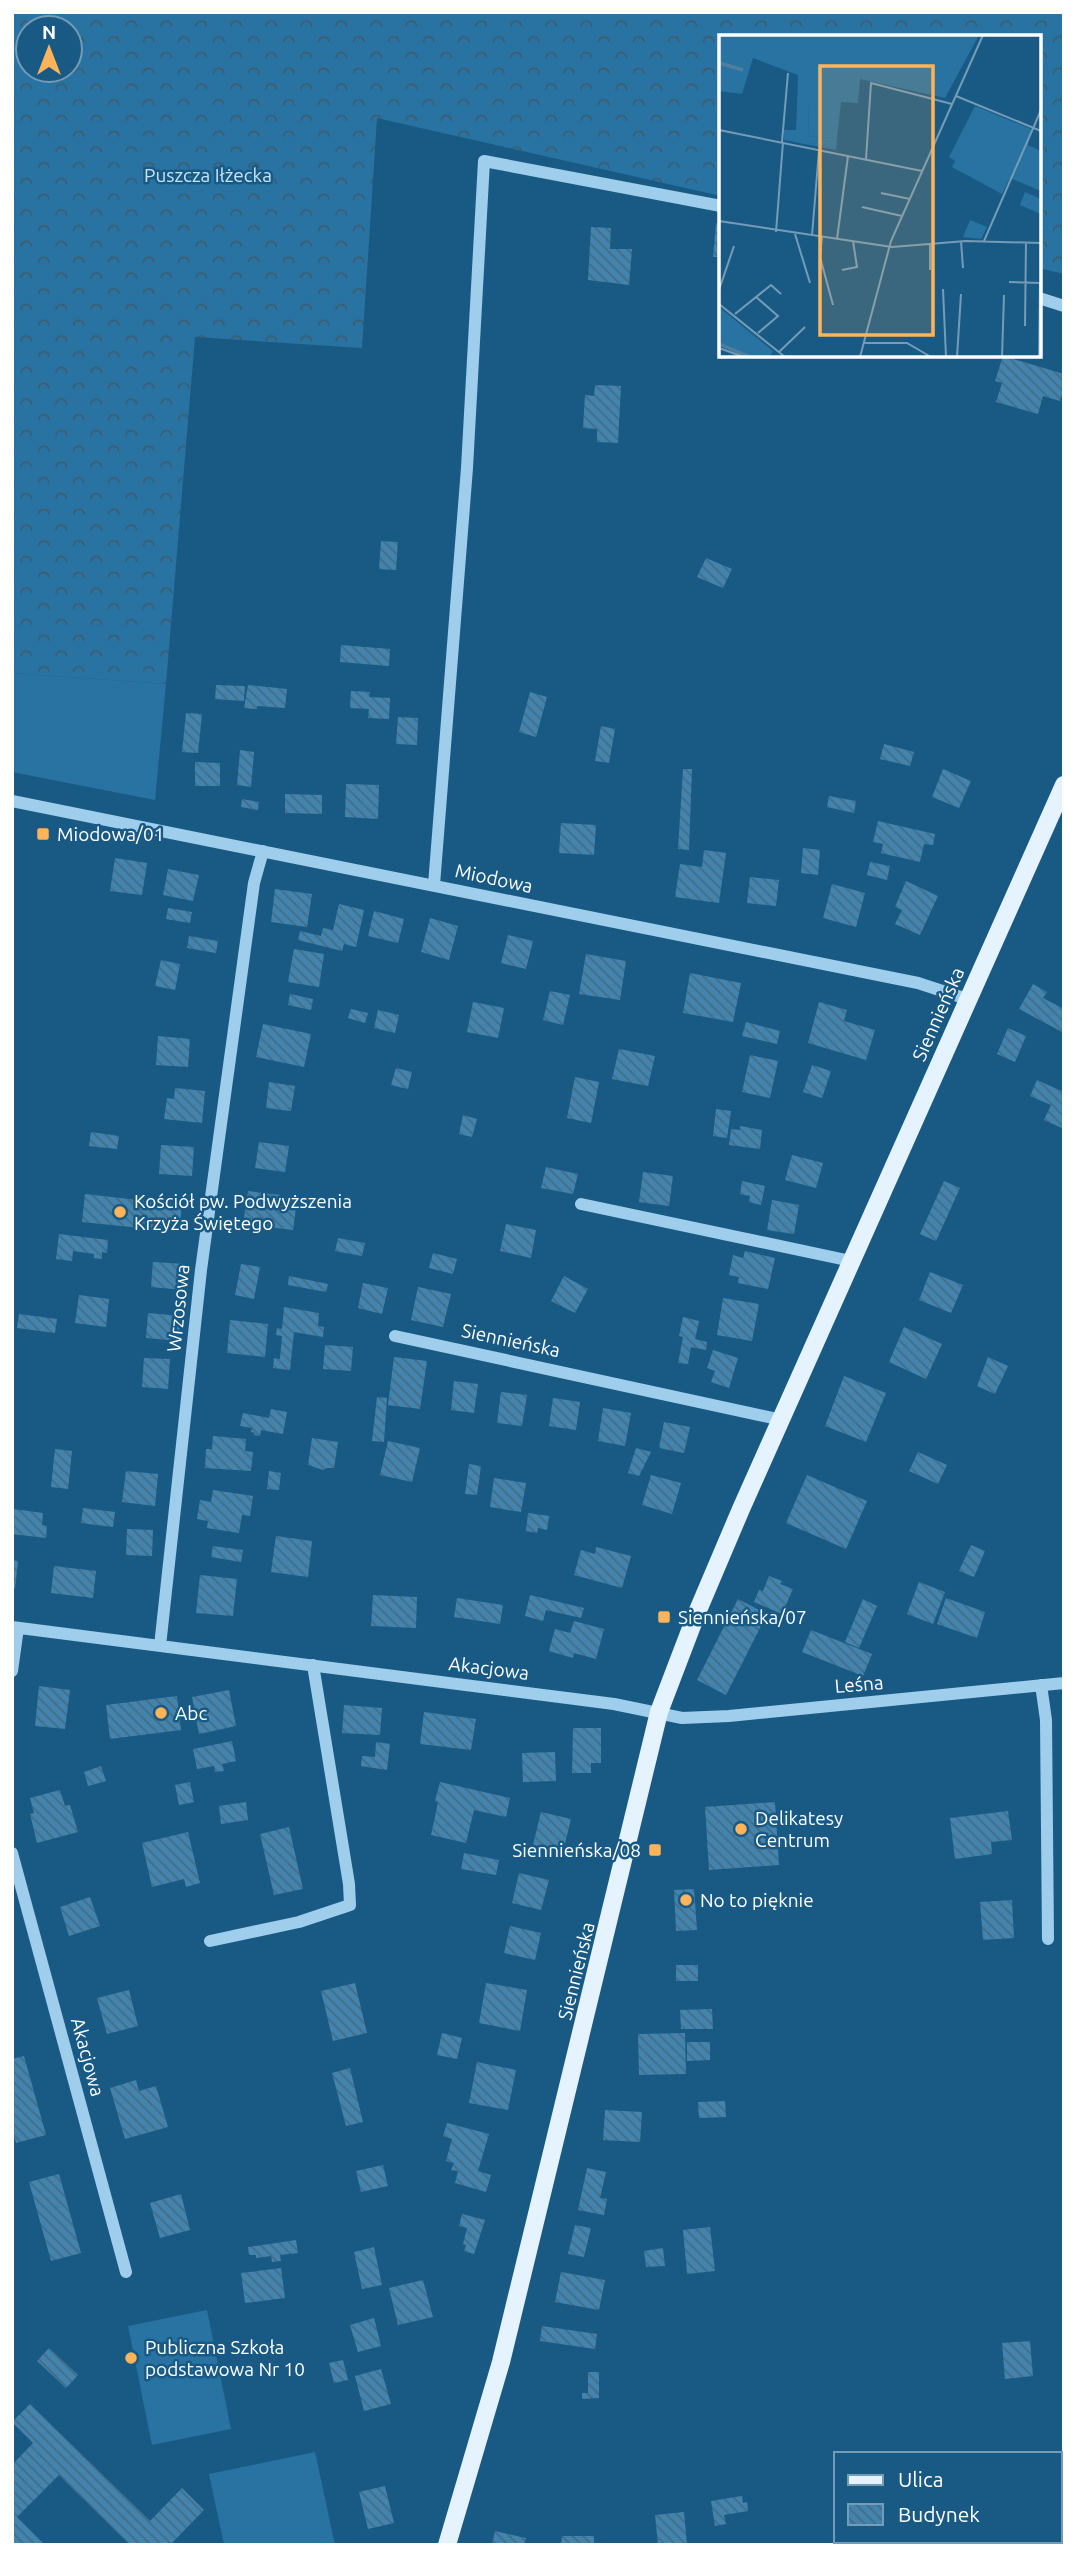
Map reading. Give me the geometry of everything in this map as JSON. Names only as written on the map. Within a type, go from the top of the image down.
[{"type":"main road","name":"Siennieńska","points":[[447,2545],[501,2362],[659,1712],[696,1615],[1064,785]]},
{"type":"street","points":[[434,885],[467,468],[484,161],[719,206]]},
{"type":"street","points":[[1041,299],[1064,306]]},
{"type":"street","name":"Miodowa","points":[[12,801],[918,983],[967,999]]},
{"type":"street","name":"Wrzosowa","points":[[160,1646],[203,1256],[254,883],[263,851]]},
{"type":"street","points":[[581,1204],[851,1261]]},
{"type":"street","name":"Siennieńska","points":[[395,1336],[782,1420]]},
{"type":"street","name":"Akacjowa","points":[[12,1671],[15,1628],[614,1703],[659,1712]]},
{"type":"street","points":[[210,1941],[299,1922],[350,1905],[349,1884],[313,1665]]},
{"type":"street","name":"Leśna","points":[[659,1712],[682,1718],[729,1716],[1064,1683]]},
{"type":"street","points":[[1041,1685],[1046,1720],[1048,1938]]},
{"type":"street","name":"Akacjowa","points":[[12,1853],[126,2272]]},
{"type":"green space","name":"Puszcza Iłżecka","points":[[12,12],[1064,12],[1064,274],[1041,268],[1041,35],[719,35],[719,196],[377,118],[362,348],[195,337],[166,684],[12,673]]},
{"type":"green space","points":[[12,673],[166,684],[155,800],[12,772]]},
{"type":"green space","points":[[207,2310],[231,2429],[152,2445],[128,2326]]},
{"type":"green space","points":[[315,2452],[335,2545],[224,2545],[209,2474]]},
{"type":"building","points":[[716,223],[719,223],[719,257],[713,257]]},
{"type":"building","points":[[591,227],[611,228],[610,249],[632,249],[629,285],[588,280]]},
{"type":"building","points":[[1003,357],[1064,374],[1060,401],[1043,396],[1038,414],[996,402],[1002,383],[995,381]]},
{"type":"building","points":[[595,385],[621,386],[618,443],[597,442],[597,429],[583,428],[585,395],[594,396]]},
{"type":"building","points":[[381,541],[398,542],[396,570],[379,569]]},
{"type":"building","points":[[706,558],[732,569],[723,588],[697,577]]},
{"type":"building","points":[[341,645],[390,649],[389,666],[340,662]]},
{"type":"building","points":[[216,685],[245,686],[244,701],[215,699]]},
{"type":"building","points":[[248,685],[287,689],[285,708],[244,708]]},
{"type":"building","points":[[351,691],[370,692],[369,697],[390,698],[389,719],[368,718],[369,709],[350,708]]},
{"type":"building","points":[[530,692],[547,697],[536,737],[519,732]]},
{"type":"building","points":[[186,713],[202,714],[198,753],[182,752]]},
{"type":"building","points":[[398,717],[418,718],[417,745],[396,744]]},
{"type":"building","points":[[601,726],[615,729],[609,763],[595,761]]},
{"type":"building","points":[[884,744],[914,752],[910,766],[880,759]]},
{"type":"building","points":[[240,750],[254,752],[251,787],[237,785]]},
{"type":"building","points":[[195,762],[220,763],[220,786],[195,786]]},
{"type":"building","points":[[683,769],[692,769],[689,850],[678,849]]},
{"type":"building","points":[[943,769],[971,781],[959,808],[932,797]]},
{"type":"building","points":[[346,784],[379,785],[378,819],[345,817]]},
{"type":"building","points":[[285,794],[322,795],[322,814],[285,813]]},
{"type":"building","points":[[829,796],[856,801],[854,813],[827,807]]},
{"type":"building","points":[[242,799],[259,802],[258,810],[241,807]]},
{"type":"building","points":[[878,821],[935,834],[933,845],[924,844],[920,862],[881,853],[883,844],[873,842]]},
{"type":"building","points":[[561,823],[596,825],[594,855],[559,853]]},
{"type":"building","points":[[803,848],[820,850],[818,875],[801,873]]},
{"type":"building","points":[[704,850],[726,853],[719,903],[675,897],[680,864],[702,867]]},
{"type":"building","points":[[115,858],[147,863],[142,895],[110,891]]},
{"type":"building","points":[[870,862],[890,866],[887,880],[867,875]]},
{"type":"building","points":[[168,869],[199,875],[193,901],[163,895]]},
{"type":"building","points":[[750,877],[779,880],[776,906],[747,903]]},
{"type":"building","points":[[906,881],[938,896],[920,935],[895,924],[902,910],[895,907]]},
{"type":"building","points":[[832,884],[865,893],[856,927],[823,918]]},
{"type":"building","points":[[275,889],[312,894],[307,927],[271,922]]},
{"type":"building","points":[[339,904],[364,910],[356,947],[344,944],[342,951],[298,940],[300,931],[321,936],[323,928],[333,930]]},
{"type":"building","points":[[168,908],[192,912],[190,923],[166,919]]},
{"type":"building","points":[[374,911],[404,919],[398,943],[368,936]]},
{"type":"building","points":[[430,918],[458,926],[449,960],[421,952]]},
{"type":"building","points":[[508,935],[533,941],[526,969],[501,963]]},
{"type":"building","points":[[189,936],[218,941],[216,953],[187,948]]},
{"type":"building","points":[[294,949],[324,954],[319,987],[288,982]]},
{"type":"building","points":[[586,954],[626,961],[620,1000],[579,994]]},
{"type":"building","points":[[161,960],[180,964],[175,990],[155,986]]},
{"type":"building","points":[[690,973],[741,983],[733,1022],[683,1013]]},
{"type":"building","points":[[1033,984],[1047,992],[1043,998],[1064,1009],[1064,1033],[1019,1009]]},
{"type":"building","points":[[550,991],[570,995],[563,1025],[543,1020]]},
{"type":"building","points":[[290,994],[313,999],[311,1010],[288,1005]]},
{"type":"building","points":[[473,1002],[504,1008],[498,1038],[467,1032]]},
{"type":"building","points":[[819,1002],[847,1010],[844,1021],[875,1030],[866,1060],[808,1043]]},
{"type":"building","points":[[351,1009],[368,1013],[365,1023],[348,1018]]},
{"type":"building","points":[[378,1010],[399,1015],[395,1033],[374,1028]]},
{"type":"building","points":[[746,1022],[780,1031],[777,1044],[742,1036]]},
{"type":"building","points":[[263,1024],[311,1034],[304,1067],[256,1057]]},
{"type":"building","points":[[1008,1028],[1026,1036],[1015,1062],[997,1054]]},
{"type":"building","points":[[158,1036],[190,1039],[188,1067],[156,1065]]},
{"type":"building","points":[[619,1049],[655,1056],[648,1086],[612,1079]]},
{"type":"building","points":[[750,1055],[778,1061],[770,1098],[742,1092]]},
{"type":"building","points":[[812,1065],[831,1071],[822,1098],[803,1092]]},
{"type":"building","points":[[396,1068],[412,1072],[408,1089],[391,1085]]},
{"type":"building","points":[[575,1077],[599,1082],[591,1123],[567,1118]]},
{"type":"building","points":[[1037,1080],[1064,1092],[1064,1129],[1044,1120],[1051,1105],[1030,1096]]},
{"type":"building","points":[[269,1082],[295,1086],[291,1111],[266,1108]]},
{"type":"building","points":[[175,1088],[205,1091],[202,1123],[164,1119],[167,1098],[174,1099]]},
{"type":"building","points":[[716,1109],[731,1111],[727,1138],[713,1136]]},
{"type":"building","points":[[463,1115],[477,1119],[472,1137],[459,1134]]},
{"type":"building","points":[[740,1126],[762,1130],[760,1149],[729,1145],[731,1129],[740,1130]]},
{"type":"building","points":[[91,1132],[119,1136],[117,1149],[89,1146]]},
{"type":"building","points":[[259,1142],[289,1146],[285,1172],[255,1168]]},
{"type":"building","points":[[161,1145],[194,1147],[192,1176],[159,1174]]},
{"type":"building","points":[[792,1155],[823,1163],[816,1188],[785,1180]]},
{"type":"building","points":[[546,1167],[578,1174],[573,1194],[541,1188]]},
{"type":"building","points":[[643,1172],[673,1176],[669,1206],[639,1202]]},
{"type":"building","points":[[742,1181],[765,1186],[761,1205],[749,1202],[750,1196],[740,1194]]},
{"type":"building","points":[[944,1181],[960,1188],[936,1241],[920,1234]]},
{"type":"building","points":[[248,1191],[280,1195],[279,1206],[296,1208],[293,1230],[243,1224]]},
{"type":"building","name":"Kościół pw. Podwyższenia Krzyża Świętego","points":[[85,1194],[182,1205],[179,1232],[82,1222]]},
{"type":"building","points":[[772,1200],[799,1205],[794,1234],[767,1230]]},
{"type":"building","points":[[506,1224],[536,1230],[531,1258],[500,1251]]},
{"type":"building","points":[[59,1234],[108,1240],[107,1253],[102,1252],[102,1259],[94,1258],[94,1254],[73,1251],[72,1261],[56,1259]]},
{"type":"building","points":[[338,1238],[365,1243],[362,1256],[335,1251]]},
{"type":"building","points":[[745,1251],[775,1258],[768,1289],[738,1283],[739,1277],[729,1275],[733,1255],[743,1258]]},
{"type":"building","points":[[433,1253],[457,1259],[453,1274],[429,1268]]},
{"type":"building","points":[[153,1262],[185,1264],[183,1290],[151,1287]]},
{"type":"building","points":[[241,1264],[260,1267],[254,1299],[235,1295]]},
{"type":"building","points":[[930,1272],[963,1285],[951,1313],[919,1300]]},
{"type":"building","points":[[289,1276],[328,1284],[326,1292],[288,1285]]},
{"type":"building","points":[[564,1276],[588,1289],[575,1313],[551,1301]]},
{"type":"building","points":[[363,1283],[388,1288],[382,1314],[358,1308]]},
{"type":"building","points":[[418,1287],[451,1294],[443,1327],[411,1320]]},
{"type":"building","points":[[79,1295],[109,1299],[106,1327],[75,1323]]},
{"type":"building","points":[[723,1298],[759,1304],[752,1341],[717,1335]]},
{"type":"building","points":[[284,1307],[319,1313],[318,1326],[324,1327],[323,1337],[294,1332],[290,1370],[273,1368],[274,1358],[280,1359],[282,1336],[276,1335],[277,1328],[282,1329]]},
{"type":"building","points":[[148,1313],[181,1316],[179,1341],[146,1338]]},
{"type":"building","points":[[19,1314],[57,1319],[55,1333],[17,1328]]},
{"type":"building","points":[[683,1317],[699,1321],[695,1339],[707,1342],[706,1350],[691,1347],[688,1364],[678,1363],[683,1337],[679,1336]]},
{"type":"building","points":[[230,1320],[268,1324],[265,1357],[227,1353]]},
{"type":"building","points":[[904,1327],[942,1344],[926,1379],[889,1362]]},
{"type":"building","points":[[325,1345],[353,1347],[351,1371],[323,1369]]},
{"type":"building","points":[[713,1350],[738,1358],[729,1388],[711,1382],[715,1371],[707,1368]]},
{"type":"building","points":[[394,1357],[427,1361],[420,1409],[388,1405]]},
{"type":"building","points":[[988,1357],[1008,1366],[995,1394],[977,1386]]},
{"type":"building","points":[[144,1358],[170,1359],[168,1389],[142,1387]]},
{"type":"building","points":[[844,1376],[886,1393],[866,1442],[825,1426]]},
{"type":"building","points":[[454,1381],[478,1384],[474,1413],[451,1410]]},
{"type":"building","points":[[501,1392],[527,1395],[522,1426],[497,1423]]},
{"type":"building","points":[[377,1397],[387,1398],[384,1442],[372,1441]]},
{"type":"building","points":[[553,1398],[580,1402],[576,1430],[549,1426]]},
{"type":"building","points":[[603,1408],[631,1413],[625,1446],[598,1441]]},
{"type":"building","points":[[271,1409],[287,1412],[283,1434],[261,1430],[260,1436],[254,1435],[252,1428],[240,1426],[243,1413],[269,1418]]},
{"type":"building","points":[[664,1422],[690,1427],[684,1453],[659,1448]]},
{"type":"building","points":[[213,1436],[246,1439],[245,1451],[253,1452],[251,1471],[205,1468],[206,1449],[212,1449]]},
{"type":"building","points":[[312,1438],[338,1442],[334,1468],[323,1470],[308,1465]]},
{"type":"building","points":[[388,1441],[420,1448],[412,1482],[380,1475]]},
{"type":"building","points":[[636,1448],[651,1452],[639,1476],[628,1473]]},
{"type":"building","points":[[55,1449],[72,1451],[68,1489],[51,1487]]},
{"type":"building","points":[[918,1452],[947,1465],[938,1484],[909,1471]]},
{"type":"building","points":[[469,1464],[481,1466],[477,1495],[465,1494]]},
{"type":"building","points":[[126,1471],[158,1474],[155,1506],[122,1502]]},
{"type":"building","points":[[269,1471],[281,1473],[279,1490],[267,1489]]},
{"type":"building","points":[[651,1475],[681,1483],[672,1514],[642,1505]]},
{"type":"building","points":[[807,1475],[867,1501],[846,1549],[786,1523]]},
{"type":"building","points":[[494,1478],[526,1483],[521,1512],[490,1507]]},
{"type":"building","points":[[213,1490],[253,1496],[250,1516],[242,1515],[239,1533],[207,1528],[208,1521],[197,1519],[200,1500],[211,1502]]},
{"type":"building","points":[[83,1508],[115,1512],[113,1527],[81,1523]]},
{"type":"building","points":[[13,1509],[43,1513],[42,1525],[47,1526],[46,1538],[12,1534]]},
{"type":"building","points":[[528,1513],[549,1516],[547,1530],[538,1528],[537,1533],[526,1531]]},
{"type":"building","points":[[127,1529],[153,1530],[152,1556],[126,1555]]},
{"type":"building","points":[[276,1536],[312,1541],[308,1577],[271,1572]]},
{"type":"building","points":[[971,1545],[985,1551],[974,1577],[959,1571]]},
{"type":"building","points":[[213,1546],[243,1550],[241,1562],[211,1557]]},
{"type":"building","points":[[596,1547],[631,1556],[622,1588],[574,1575],[581,1550],[595,1554]]},
{"type":"building","points":[[12,1560],[18,1561],[15,1589],[12,1589]]},
{"type":"building","points":[[54,1566],[96,1571],[93,1598],[51,1593]]},
{"type":"building","points":[[200,1575],[237,1579],[233,1616],[196,1613]]},
{"type":"building","points":[[769,1576],[793,1589],[782,1614],[754,1602],[759,1590],[763,1591]]},
{"type":"building","points":[[919,1582],[945,1592],[933,1624],[907,1614]]},
{"type":"building","points":[[373,1595],[417,1597],[416,1628],[371,1626]]},
{"type":"building","points":[[530,1595],[584,1608],[581,1618],[546,1610],[543,1621],[525,1616]]},
{"type":"building","points":[[457,1598],[503,1605],[500,1624],[454,1617]]},
{"type":"building","points":[[946,1598],[985,1612],[977,1638],[937,1624]]},
{"type":"building","points":[[738,1599],[767,1614],[726,1695],[697,1680]]},
{"type":"building","points":[[863,1599],[877,1606],[859,1648],[845,1642]]},
{"type":"building","points":[[574,1621],[604,1629],[596,1659],[574,1653],[573,1658],[549,1651],[555,1629],[570,1633]]},
{"type":"building","points":[[811,1630],[872,1654],[863,1676],[802,1652]]},
{"type":"building","points":[[39,1686],[70,1690],[65,1729],[35,1726]]},
{"type":"building","points":[[229,1690],[236,1726],[199,1734],[192,1697]]},
{"type":"building","points":[[177,1696],[181,1730],[110,1739],[106,1705]]},
{"type":"building","points":[[344,1705],[382,1708],[380,1735],[342,1733]]},
{"type":"building","points":[[424,1712],[476,1719],[471,1750],[420,1744]]},
{"type":"building","points":[[573,1728],[601,1728],[601,1763],[591,1763],[591,1773],[572,1773]]},
{"type":"building","points":[[232,1741],[236,1761],[222,1764],[224,1771],[215,1772],[214,1766],[197,1769],[193,1749]]},
{"type":"building","points":[[376,1742],[390,1744],[387,1770],[361,1766],[362,1756],[375,1757]]},
{"type":"building","points":[[555,1752],[556,1781],[523,1782],[522,1753]]},
{"type":"building","points":[[101,1766],[106,1781],[88,1786],[84,1772]]},
{"type":"building","points":[[190,1782],[194,1802],[179,1805],[175,1785]]},
{"type":"building","points":[[440,1782],[510,1798],[506,1817],[474,1810],[466,1843],[431,1835]]},
{"type":"building","points":[[60,1790],[65,1806],[70,1805],[78,1832],[37,1843],[30,1814],[34,1813],[30,1798]]},
{"type":"building","points":[[246,1802],[248,1820],[221,1824],[219,1806]]},
{"type":"building","points":[[775,1802],[779,1865],[709,1870],[705,1807]]},
{"type":"building","points":[[1008,1811],[1012,1840],[991,1842],[992,1854],[955,1859],[950,1818]]},
{"type":"building","points":[[541,1812],[571,1819],[563,1852],[533,1845]]},
{"type":"building","points":[[289,1827],[303,1889],[274,1895],[260,1834]]},
{"type":"building","points":[[188,1832],[200,1883],[186,1887],[184,1879],[152,1887],[142,1843]]},
{"type":"building","points":[[464,1853],[499,1860],[496,1875],[461,1869]]},
{"type":"building","points":[[519,1873],[549,1880],[541,1910],[512,1903]]},
{"type":"building","points":[[694,1889],[697,1930],[676,1931],[674,1890]]},
{"type":"building","points":[[90,1897],[100,1926],[69,1936],[60,1907]]},
{"type":"building","points":[[1012,1900],[1014,1938],[983,1940],[980,1902]]},
{"type":"building","points":[[510,1926],[541,1933],[535,1960],[504,1953]]},
{"type":"building","points":[[676,1965],[698,1965],[698,1981],[676,1981]]},
{"type":"building","points":[[355,1983],[367,2033],[333,2041],[321,1991]]},
{"type":"building","points":[[486,1983],[527,1990],[520,2031],[479,2023]]},
{"type":"building","points":[[129,1990],[138,2026],[107,2034],[97,1998]]},
{"type":"building","points":[[712,2009],[713,2029],[681,2029],[680,2010]]},
{"type":"building","points":[[442,2033],[462,2038],[457,2059],[437,2055]]},
{"type":"building","points":[[685,2033],[686,2074],[639,2075],[638,2034]]},
{"type":"building","points":[[687,2042],[710,2042],[710,2060],[687,2061]]},
{"type":"building","points":[[24,2056],[46,2135],[16,2143],[12,2129],[12,2059]]},
{"type":"building","points":[[477,2062],[516,2070],[508,2110],[469,2103]]},
{"type":"building","points":[[350,2068],[363,2122],[346,2126],[332,2073]]},
{"type":"building","points":[[136,2080],[139,2091],[156,2086],[168,2127],[125,2139],[110,2088]]},
{"type":"building","points":[[725,2101],[726,2117],[699,2118],[698,2102]]},
{"type":"building","points":[[605,2110],[642,2112],[640,2142],[603,2140]]},
{"type":"building","points":[[447,2123],[489,2134],[478,2171],[491,2175],[486,2192],[455,2183],[458,2171],[451,2170],[454,2163],[446,2161],[452,2139],[443,2136]]},
{"type":"building","points":[[383,2165],[388,2186],[361,2192],[356,2171]]},
{"type":"building","points":[[587,2168],[606,2172],[600,2198],[607,2199],[604,2215],[578,2210]]},
{"type":"building","points":[[59,2174],[81,2253],[51,2261],[29,2182]]},
{"type":"building","points":[[181,2194],[190,2230],[160,2238],[150,2203]]},
{"type":"building","points":[[462,2214],[485,2220],[474,2254],[464,2251],[467,2228],[459,2226]]},
{"type":"building","points":[[575,2225],[591,2228],[584,2257],[568,2254]]},
{"type":"building","points":[[710,2227],[715,2271],[687,2274],[683,2230]]},
{"type":"building","points":[[296,2240],[298,2253],[280,2255],[281,2261],[272,2262],[271,2256],[256,2258],[256,2255],[249,2255],[248,2247]]},
{"type":"building","points":[[374,2247],[382,2285],[362,2289],[354,2252]]},
{"type":"building","points":[[663,2248],[665,2266],[646,2267],[644,2251]]},
{"type":"building","points":[[281,2268],[285,2298],[245,2303],[241,2273]]},
{"type":"building","points":[[561,2272],[605,2280],[599,2310],[555,2302]]},
{"type":"building","points":[[423,2280],[433,2317],[398,2325],[389,2288]]},
{"type":"building","points":[[374,2318],[381,2346],[358,2352],[350,2325]]},
{"type":"building","points":[[542,2326],[597,2334],[595,2349],[540,2341]]},
{"type":"building","points":[[1030,2341],[1033,2376],[1005,2379],[1002,2343]]},
{"type":"building","points":[[49,2348],[78,2375],[66,2388],[37,2361]]},
{"type":"building","points":[[343,2360],[348,2380],[334,2383],[329,2363]]},
{"type":"building","points":[[381,2369],[391,2404],[364,2411],[355,2376]]},
{"type":"building","points":[[588,2372],[599,2372],[599,2398],[582,2399],[582,2393],[588,2393]]},
{"type":"building","points":[[30,2404],[150,2521],[182,2488],[204,2510],[170,2545],[126,2545],[128,2543],[59,2475],[17,2517],[45,2545],[12,2545],[12,2465],[33,2443],[12,2422]]},
{"type":"building","points":[[385,2486],[394,2523],[368,2529],[359,2492]]},
{"type":"building","points":[[742,2496],[743,2503],[747,2502],[748,2511],[724,2515],[726,2524],[715,2526],[711,2501]]},
{"type":"building","points":[[684,2512],[687,2545],[658,2545],[655,2515]]},
{"type":"building","points":[[495,2531],[526,2538],[524,2545],[492,2545]]},
{"type":"building","points":[[562,2536],[594,2536],[594,2545],[561,2545]]},
{"type":"place","name":"Miodowa/01","points":[[43,834]]},
{"type":"place","name":"Kościół pw. Podwyższenia Krzyża Świętego","points":[[120,1212]]},
{"type":"place","name":"Siennieńska/07","points":[[664,1617]]},
{"type":"place","name":"Abc","points":[[161,1713]]},
{"type":"place","name":"Delikatesy Centrum","points":[[741,1829]]},
{"type":"place","name":"Siennieńska/08","points":[[655,1850]]},
{"type":"place","name":"No to pięknie","points":[[686,1900]]},
{"type":"place","name":"Publiczna Szkoła podstawowa Nr 10","points":[[131,2358]]}]
